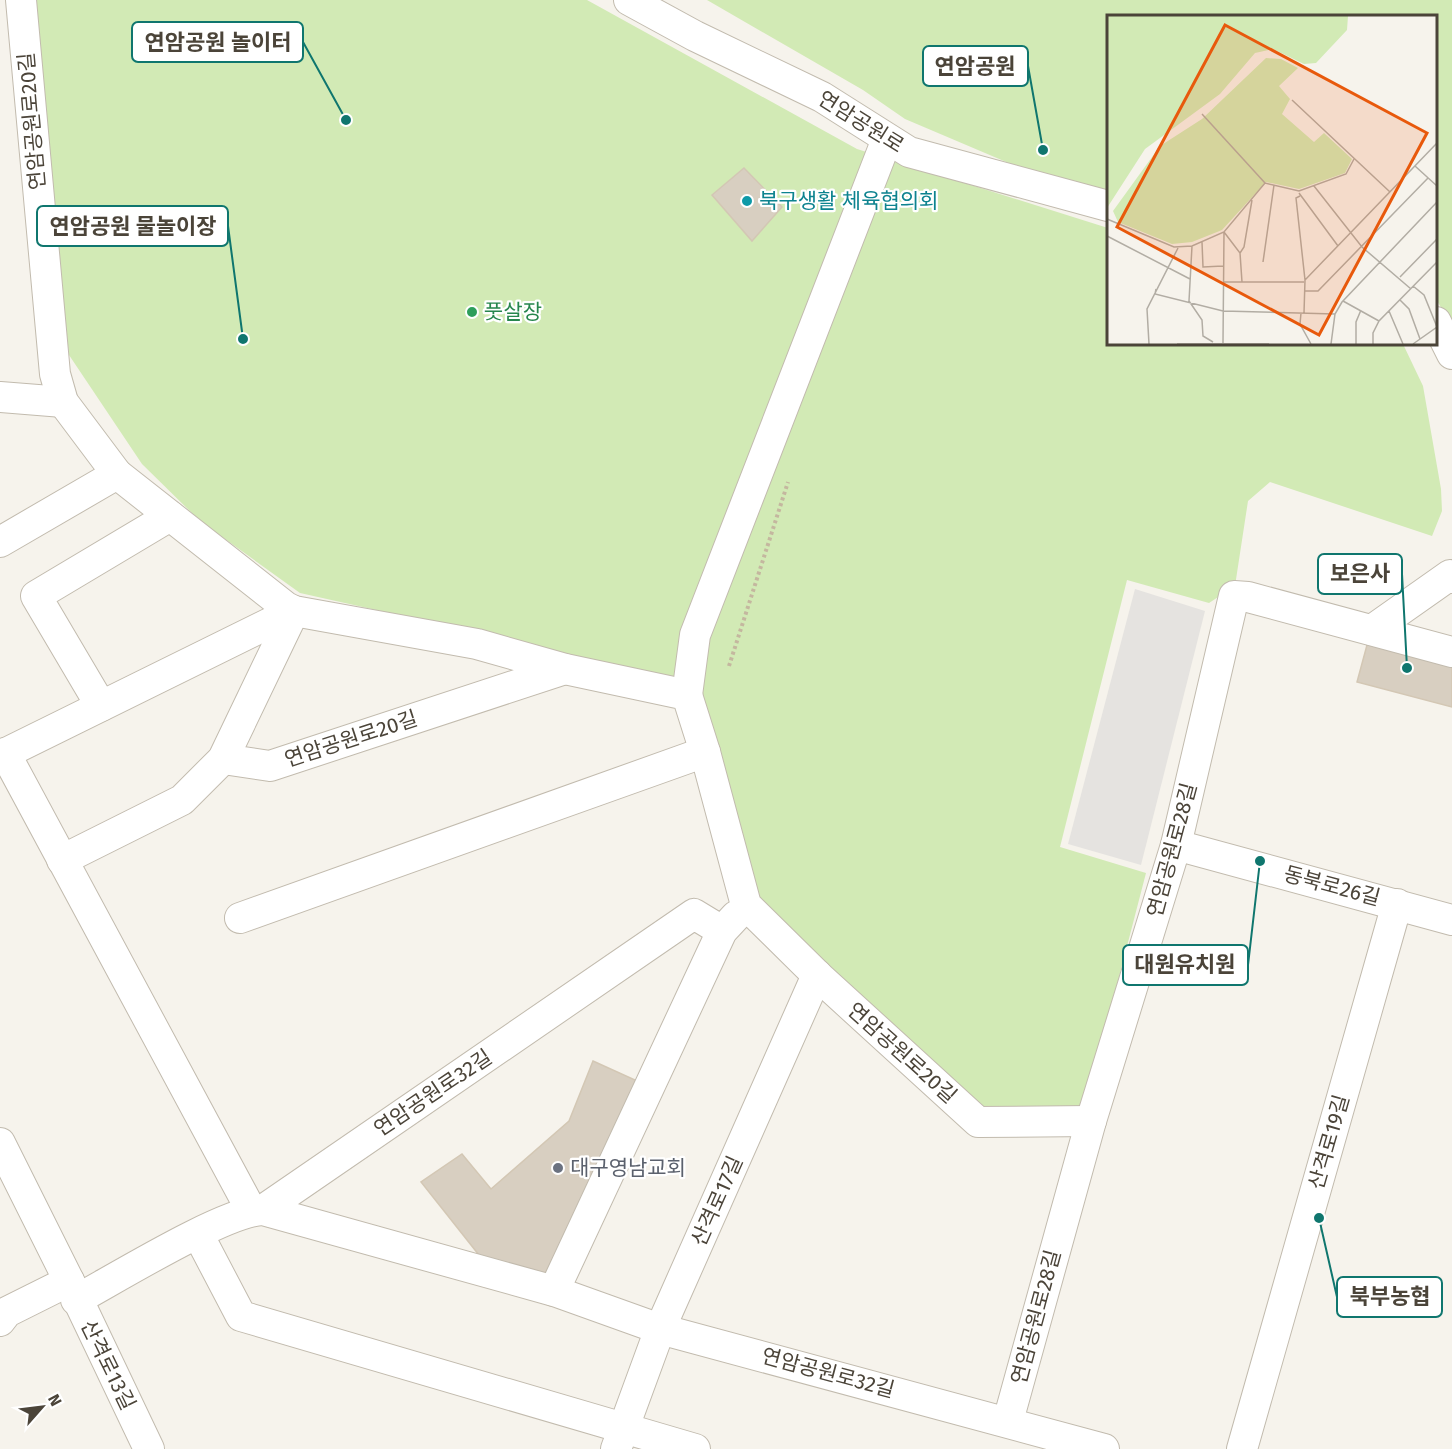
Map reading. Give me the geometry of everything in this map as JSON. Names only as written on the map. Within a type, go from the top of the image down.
[{"type":"street","name":"연암공원로20길","points":[[21,0],[55,374],[63,402],[117,474],[294,611],[477,644],[565,669],[687,694],[746,904],[817,975],[978,1122],[1091,1121]]},
{"type":"street","name":"연암공원로","points":[[629,0],[695,36],[822,97],[909,152],[1107,206]]},
{"type":"street","points":[[687,694],[695,635],[887,138]]},
{"type":"street","points":[[1437,324],[1452,354]]},
{"type":"street","points":[[0,397],[63,402]]},
{"type":"street","points":[[0,542],[117,474]]},
{"type":"street","points":[[101,706],[36,596],[170,516]]},
{"type":"street","points":[[1372,630],[1451,571]]},
{"type":"street","name":"연암공원로28길","points":[[1008,1421],[1091,1121],[1176,845],[1234,596],[1248,597],[1452,652]]},
{"type":"street","points":[[257,1210],[3,754],[294,611]]},
{"type":"street","points":[[62,860],[182,800],[223,759],[294,611]]},
{"type":"street","name":"연암공원로20길","points":[[223,759],[270,766],[565,669]]},
{"type":"street","points":[[240,918],[705,752]]},
{"type":"street","name":"동북로26길","points":[[1176,845],[1452,920]]},
{"type":"street","points":[[554,1291],[722,931],[746,904]]},
{"type":"street","name":"산격로19길","points":[[1242,1449],[1396,904]]},
{"type":"street","name":"연암공원로32길","points":[[73,1290],[257,1210],[694,914],[722,931]]},
{"type":"street","name":"산격로17길","points":[[619,1439],[660,1329],[817,975]]},
{"type":"street","name":"산격로13길","points":[[0,1143],[148,1449]]},
{"type":"street","name":"연암공원로32길","points":[[257,1210],[554,1291],[660,1329],[1008,1421],[1104,1449]]},
{"type":"street","points":[[198,1234],[241,1316],[384,1357],[619,1439],[695,1449]]},
{"type":"street","points":[[0,1321],[7,1312],[73,1290]]},
{"type":"green space","points":[[34,0],[587,0],[857,149],[1107,228],[1107,345],[1403,345],[1423,386],[1441,489],[1442,511],[1432,536],[1270,482],[1248,501],[1235,586],[1209,603],[1127,580],[1060,847],[1146,873],[1084,1112],[980,1112],[755,900],[699,695],[493,636],[300,593],[200,521],[142,464],[69,355]]},
{"type":"green space","points":[[707,0],[1452,0],[1452,326],[1437,301],[1437,15],[1107,15],[1107,193],[1051,181],[905,119],[863,90]]},
{"type":"shaded area","points":[[1135,589],[1205,611],[1141,865],[1068,844]]},
{"type":"building","name":"북구생활 체육협의회","points":[[744,168],[782,207],[752,241],[712,195]]},
{"type":"building","points":[[1370,634],[1452,655],[1452,707],[1357,682]]},
{"type":"building","name":"대구영남교회","points":[[593,1061],[644,1084],[545,1274],[479,1255],[421,1182],[462,1154],[491,1189],[569,1121]]},
{"type":"place","name":"연암공원 놀이터","points":[[346,120]]},
{"type":"place","name":"연암공원","points":[[1043,150]]},
{"type":"place","name":"북구생활 체육협의회","points":[[747,201]]},
{"type":"place","name":"풋살장","points":[[472,312]]},
{"type":"place","name":"연암공원 물놀이장","points":[[243,339]]},
{"type":"place","name":"보은사","points":[[1407,668]]},
{"type":"place","name":"대원유치원","points":[[1260,861]]},
{"type":"place","name":"대구영남교회","points":[[558,1168]]},
{"type":"place","name":"북부농협","points":[[1319,1218]]}]
